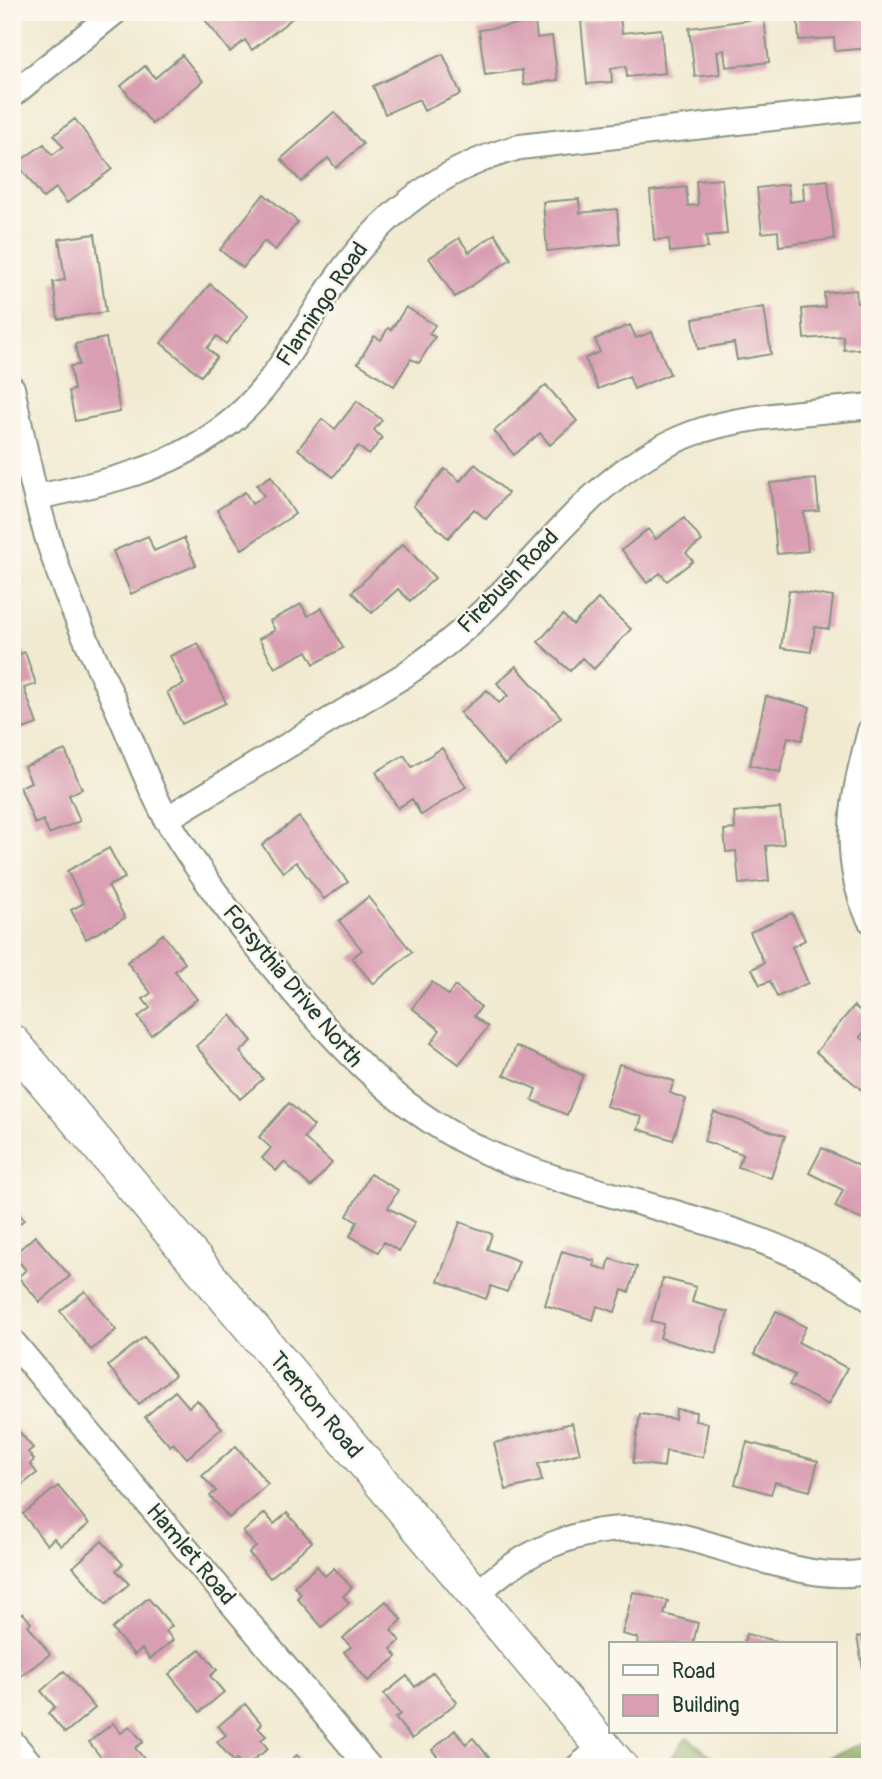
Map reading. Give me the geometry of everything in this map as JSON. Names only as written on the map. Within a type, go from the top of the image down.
[{"type":"main road","name":"Trenton Road","points":[[12,1042],[477,1596],[600,1760]]},
{"type":"street","points":[[12,95],[115,12]]},
{"type":"street","name":"Flamingo Road","points":[[37,497],[120,480],[163,464],[225,427],[247,407],[275,374],[355,251],[372,231],[415,196],[457,170],[492,154],[520,147],[870,107]]},
{"type":"street","name":"Forsythia Drive North","points":[[12,388],[37,497],[65,589],[166,819],[202,877],[241,929],[337,1044],[369,1075],[420,1114],[486,1152],[532,1170],[748,1237],[830,1273],[870,1299]]},
{"type":"street","name":"Firebush Road","points":[[166,819],[436,654],[508,587],[599,488],[634,462],[692,433],[724,424],[870,406]]},
{"type":"street","points":[[870,731],[854,794],[850,834],[852,861],[870,920]]},
{"type":"street","name":"Hamlet Road","points":[[12,1341],[369,1767]]},
{"type":"street","points":[[477,1596],[503,1571],[540,1550],[583,1533],[605,1528],[664,1532],[801,1571],[832,1575],[870,1571]]},
{"type":"street","points":[[12,1742],[33,1767]]},
{"type":"green space","points":[[687,1737],[725,1767],[665,1767]]},
{"type":"green space","points":[[870,1740],[870,1767],[806,1767]]},
{"type":"building","points":[[207,12],[292,12],[295,16],[252,50],[245,40],[230,52],[202,16]]},
{"type":"building","points":[[797,12],[869,12],[870,48],[835,51],[834,38],[799,40]]},
{"type":"building","points":[[620,17],[622,33],[661,29],[665,73],[627,77],[626,66],[611,68],[612,82],[587,84],[581,21]]},
{"type":"building","points":[[764,18],[769,62],[726,67],[724,50],[717,51],[720,74],[695,77],[689,28]]},
{"type":"building","points":[[535,22],[537,38],[552,36],[558,80],[524,85],[522,70],[485,75],[479,30]]},
{"type":"building","points":[[443,54],[461,94],[424,111],[419,99],[385,114],[373,86]]},
{"type":"building","points":[[182,55],[203,81],[152,124],[121,86],[145,66],[155,78]]},
{"type":"building","points":[[334,112],[363,144],[336,168],[328,158],[301,182],[281,159]]},
{"type":"building","points":[[75,119],[112,169],[67,203],[56,188],[43,198],[17,163],[44,144],[52,155],[63,147],[54,135]]},
{"type":"building","points":[[870,176],[870,222],[866,222],[863,177]]},
{"type":"building","points":[[722,179],[727,234],[706,236],[708,248],[670,252],[669,239],[654,240],[650,191],[686,187],[688,206],[698,205],[696,181]]},
{"type":"building","points":[[828,180],[834,239],[779,246],[778,231],[762,233],[757,188],[788,184],[790,202],[804,200],[803,183]]},
{"type":"building","points":[[264,194],[298,222],[275,250],[264,241],[243,268],[220,250]]},
{"type":"building","points":[[579,199],[580,213],[617,209],[620,244],[547,251],[543,202]]},
{"type":"building","points":[[95,234],[106,312],[58,319],[53,282],[65,280],[59,239]]},
{"type":"building","points":[[495,234],[511,259],[455,297],[429,258],[459,238],[469,252]]},
{"type":"building","points":[[210,284],[248,316],[226,344],[217,336],[207,348],[217,357],[201,376],[161,343]]},
{"type":"building","points":[[856,290],[857,303],[870,302],[870,348],[844,350],[843,336],[804,339],[802,309],[825,307],[824,293]]},
{"type":"building","points":[[406,307],[435,325],[429,334],[435,337],[419,363],[411,359],[394,386],[358,363],[374,336],[381,340]]},
{"type":"building","points":[[764,307],[771,354],[737,360],[734,343],[698,349],[693,319]]},
{"type":"building","points":[[630,325],[636,338],[652,332],[670,374],[634,389],[629,376],[598,389],[585,358],[600,352],[595,339]]},
{"type":"building","points":[[106,338],[120,412],[75,421],[69,391],[74,390],[70,366],[79,365],[75,344]]},
{"type":"building","points":[[546,385],[577,421],[550,445],[540,433],[514,455],[494,431]]},
{"type":"building","points":[[357,401],[382,420],[374,430],[382,438],[369,455],[358,446],[333,477],[298,449],[322,419],[335,429]]},
{"type":"building","points":[[475,464],[508,493],[486,519],[474,509],[448,538],[413,506],[445,469],[460,481]]},
{"type":"building","points":[[271,476],[295,514],[242,549],[217,510],[245,492],[252,504],[264,496],[257,485]]},
{"type":"building","points":[[816,479],[819,511],[804,512],[808,551],[777,554],[770,483]]},
{"type":"building","points":[[684,518],[702,541],[686,553],[693,561],[667,581],[660,573],[647,583],[622,550],[648,529],[656,539]]},
{"type":"building","points":[[148,536],[154,551],[184,538],[196,565],[131,594],[113,551]]},
{"type":"building","points":[[403,544],[435,578],[410,601],[398,589],[372,613],[352,592]]},
{"type":"building","points":[[789,590],[833,597],[829,629],[815,627],[811,652],[781,648]]},
{"type":"building","points":[[598,599],[631,629],[594,669],[582,658],[570,671],[538,642],[563,615],[573,625]]},
{"type":"building","points":[[301,604],[308,616],[322,608],[343,648],[314,664],[307,651],[275,668],[259,639],[275,630],[270,621]]},
{"type":"building","points":[[198,643],[226,703],[182,724],[167,692],[184,684],[170,656]]},
{"type":"building","points":[[25,652],[36,684],[24,688],[37,724],[12,733],[12,657]]},
{"type":"building","points":[[516,666],[561,717],[505,765],[460,713],[487,690],[499,703],[508,696],[497,683]]},
{"type":"building","points":[[766,696],[810,707],[802,740],[788,737],[780,772],[750,765]]},
{"type":"building","points":[[442,748],[466,787],[421,815],[412,799],[398,808],[376,772],[404,755],[412,767]]},
{"type":"building","points":[[65,750],[82,789],[69,795],[80,821],[49,834],[43,820],[35,824],[20,787],[31,782],[24,767]]},
{"type":"building","points":[[780,808],[784,844],[766,846],[769,881],[739,884],[736,851],[726,852],[724,830],[735,829],[734,812]]},
{"type":"building","points":[[299,817],[348,882],[324,899],[296,862],[283,872],[262,845]]},
{"type":"building","points":[[109,848],[125,878],[108,886],[125,918],[86,939],[71,910],[84,903],[67,871]]},
{"type":"building","points":[[368,897],[412,952],[373,984],[352,958],[362,950],[339,921]]},
{"type":"building","points":[[792,913],[805,940],[792,947],[808,983],[777,997],[770,981],[760,985],[752,969],[764,963],[750,932]]},
{"type":"building","points":[[163,934],[185,963],[175,971],[197,999],[151,1035],[138,1017],[150,1008],[143,999],[151,993],[127,962]]},
{"type":"building","points":[[432,982],[448,995],[455,986],[481,1007],[474,1016],[488,1027],[459,1064],[431,1043],[440,1030],[412,1008]]},
{"type":"building","points":[[854,1006],[870,1019],[870,1025],[860,1037],[870,1044],[870,1080],[862,1090],[816,1052]]},
{"type":"building","points":[[231,1015],[252,1041],[240,1052],[263,1079],[240,1099],[196,1046]]},
{"type":"building","points":[[516,1046],[583,1075],[567,1115],[532,1100],[536,1089],[504,1075]]},
{"type":"building","points":[[619,1064],[674,1081],[670,1093],[686,1099],[673,1140],[638,1129],[642,1117],[606,1106]]},
{"type":"building","points":[[289,1103],[314,1126],[304,1138],[332,1163],[311,1187],[284,1162],[276,1171],[262,1158],[271,1148],[259,1137]]},
{"type":"building","points":[[714,1112],[785,1136],[771,1178],[738,1167],[743,1154],[704,1141]]},
{"type":"building","points":[[822,1148],[870,1171],[870,1216],[867,1222],[835,1207],[843,1190],[809,1173]]},
{"type":"building","points":[[370,1174],[398,1190],[388,1208],[415,1222],[399,1251],[384,1242],[378,1252],[350,1236],[357,1222],[347,1216]]},
{"type":"building","points":[[12,1207],[24,1220],[12,1230]]},
{"type":"building","points":[[460,1222],[492,1234],[487,1249],[519,1261],[507,1292],[491,1286],[486,1299],[438,1281]]},
{"type":"building","points":[[35,1236],[70,1276],[40,1302],[18,1277],[26,1270],[13,1255]]},
{"type":"building","points":[[562,1251],[595,1261],[594,1266],[607,1270],[610,1259],[637,1267],[629,1292],[622,1290],[615,1312],[597,1306],[593,1320],[545,1305]]},
{"type":"building","points":[[663,1278],[696,1287],[692,1302],[728,1312],[716,1354],[660,1338],[664,1324],[651,1321]]},
{"type":"building","points":[[85,1291],[116,1330],[91,1350],[60,1311]]},
{"type":"building","points":[[776,1311],[806,1327],[798,1342],[847,1368],[828,1405],[789,1385],[795,1375],[754,1354]]},
{"type":"building","points":[[144,1337],[175,1375],[139,1404],[108,1366]]},
{"type":"building","points":[[175,1391],[189,1407],[197,1400],[222,1428],[187,1458],[173,1443],[170,1446],[145,1417]]},
{"type":"building","points":[[676,1409],[696,1412],[695,1421],[708,1423],[703,1457],[666,1451],[664,1467],[633,1463],[640,1414],[675,1419]]},
{"type":"building","points":[[572,1423],[580,1453],[538,1464],[542,1481],[506,1490],[494,1443]]},
{"type":"building","points":[[17,1429],[33,1448],[28,1452],[34,1460],[30,1464],[37,1473],[13,1492],[12,1433]]},
{"type":"building","points":[[747,1442],[818,1461],[810,1491],[775,1482],[771,1494],[735,1484]]},
{"type":"building","points":[[236,1446],[268,1484],[229,1518],[210,1496],[216,1491],[202,1476]]},
{"type":"building","points":[[58,1486],[89,1524],[61,1546],[54,1538],[47,1545],[23,1514]]},
{"type":"building","points":[[265,1513],[274,1524],[287,1513],[312,1542],[270,1578],[249,1553],[256,1547],[243,1532]]},
{"type":"building","points":[[102,1541],[123,1564],[116,1570],[129,1584],[106,1604],[73,1567]]},
{"type":"building","points":[[317,1566],[325,1576],[334,1568],[352,1588],[343,1596],[349,1603],[322,1627],[297,1598],[301,1594],[294,1586]]},
{"type":"building","points":[[633,1592],[668,1601],[664,1614],[698,1623],[693,1642],[637,1642],[638,1638],[622,1634]]},
{"type":"building","points":[[148,1598],[172,1626],[166,1631],[173,1640],[150,1659],[142,1649],[134,1655],[112,1629]]},
{"type":"building","points":[[386,1601],[402,1620],[391,1630],[400,1641],[391,1649],[397,1657],[368,1681],[344,1652],[351,1647],[343,1638]]},
{"type":"building","points":[[23,1613],[31,1623],[28,1625],[50,1654],[21,1676],[12,1665],[12,1621]]},
{"type":"building","points":[[746,1634],[781,1642],[744,1642]]},
{"type":"building","points":[[870,1634],[870,1678],[865,1679],[857,1637]]},
{"type":"building","points":[[200,1649],[217,1670],[210,1676],[224,1692],[200,1712],[169,1674]]},
{"type":"building","points":[[64,1671],[95,1708],[65,1733],[48,1713],[55,1707],[41,1691]]},
{"type":"building","points":[[433,1672],[457,1702],[412,1739],[395,1718],[400,1714],[384,1694],[407,1676],[415,1687]]},
{"type":"building","points":[[245,1704],[262,1724],[258,1728],[266,1736],[261,1740],[268,1749],[243,1767],[237,1759],[234,1762],[217,1742],[226,1735],[218,1726]]},
{"type":"building","points":[[113,1723],[121,1733],[130,1726],[143,1742],[135,1748],[146,1761],[139,1767],[102,1767],[99,1763],[103,1760],[89,1742]]},
{"type":"building","points":[[455,1730],[466,1744],[473,1738],[497,1767],[446,1767],[432,1750]]},
{"type":"building","points":[[297,1755],[306,1767],[283,1767]]}]
